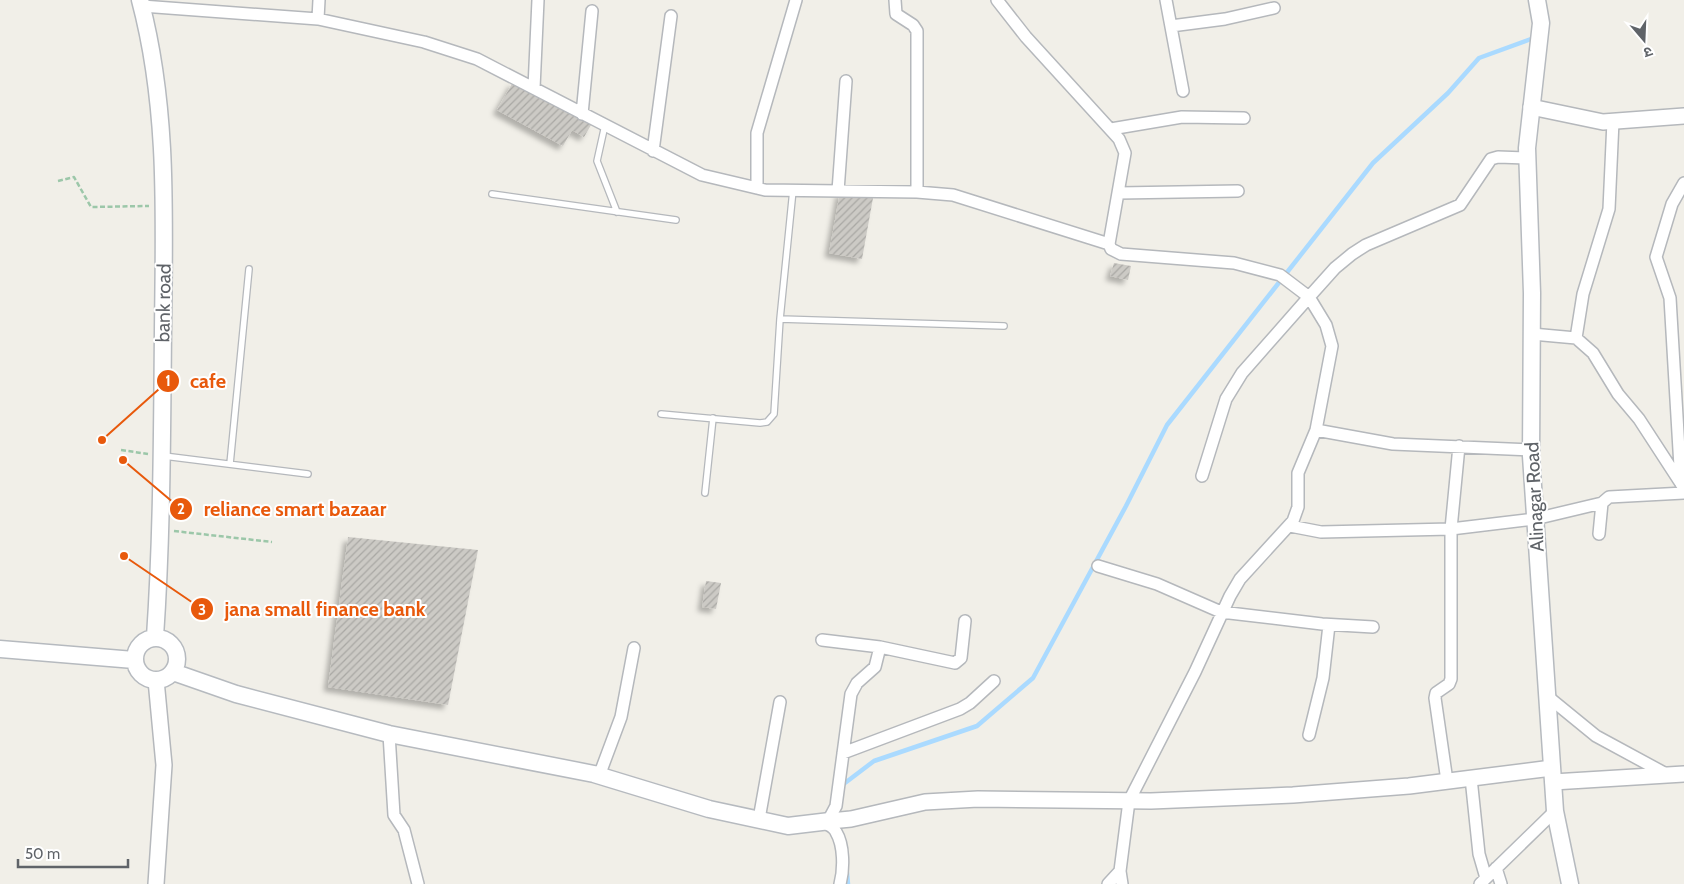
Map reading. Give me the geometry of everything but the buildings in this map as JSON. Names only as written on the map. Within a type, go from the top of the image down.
[{"type":"main road","name":"Alinagar Road","points":[[1537,0],[1541,23],[1527,158],[1532,334],[1531,450],[1555,811],[1570,884]]},
{"type":"main road","name":"bank road","points":[[141,3],[152,48],[161,106],[164,191],[161,553],[155,637]]},
{"type":"main road","points":[[155,637],[168,641],[176,651],[176,664],[173,672],[163,679],[150,680],[139,672],[134,660],[138,647],[142,642],[155,637]]},
{"type":"main road","points":[[0,649],[134,660]]},
{"type":"main road","points":[[173,672],[236,694],[389,734],[599,776],[709,809],[788,826],[831,821]]},
{"type":"street","points":[[318,19],[319,0]]},
{"type":"street","points":[[534,88],[538,0]]},
{"type":"street","points":[[757,188],[757,133],[796,0]]},
{"type":"street","points":[[895,0],[896,14],[913,24],[916,31],[918,76],[917,192]]},
{"type":"street","points":[[997,0],[1026,37],[1119,139],[1125,153],[1110,244],[1111,249],[1121,254],[1234,263],[1284,278],[1309,296],[1326,325],[1332,346],[1316,430],[1298,472],[1298,506],[1290,526],[1240,580],[1221,612],[1195,672],[1129,801],[1120,871],[1122,884]]},
{"type":"street","points":[[1166,0],[1183,91]]},
{"type":"street","points":[[141,3],[318,19],[424,42],[477,59],[702,175],[757,188],[917,192],[953,195],[1110,244]]},
{"type":"street","points":[[1171,26],[1225,19],[1274,8]]},
{"type":"street","points":[[582,114],[592,11]]},
{"type":"street","points":[[653,151],[670,16]]},
{"type":"street","points":[[838,191],[846,80]]},
{"type":"street","points":[[1531,107],[1604,122],[1684,116]]},
{"type":"street","points":[[1110,129],[1182,117],[1244,118]]},
{"type":"street","points":[[1576,338],[1583,294],[1608,209],[1613,121]]},
{"type":"street","points":[[1202,476],[1226,399],[1242,374],[1335,268],[1366,245],[1460,206],[1491,159],[1498,157],[1527,158]]},
{"type":"street","points":[[1683,489],[1680,389],[1670,298],[1656,257],[1672,204],[1684,183]]},
{"type":"street","points":[[1119,193],[1238,191]]},
{"type":"street","points":[[1532,334],[1576,338],[1593,353],[1618,394],[1639,419],[1683,489]]},
{"type":"street","points":[[1316,430],[1375,442],[1531,450]]},
{"type":"street","points":[[1447,781],[1436,693],[1449,684],[1451,679],[1451,529],[1459,446]]},
{"type":"street","points":[[1290,526],[1321,532],[1451,529],[1535,519],[1602,502],[1609,497],[1683,489]]},
{"type":"street","points":[[1599,534],[1602,502]]},
{"type":"street","points":[[1098,566],[1157,584],[1221,612],[1329,625],[1373,627]]},
{"type":"street","points":[[822,640],[880,648],[955,663],[961,658],[965,621]]},
{"type":"street","points":[[1309,735],[1323,678],[1329,625]]},
{"type":"street","points":[[599,776],[621,717],[634,648]]},
{"type":"street","points":[[840,884],[842,862],[839,841],[831,821],[836,806],[850,694],[857,683],[875,667],[880,648]]},
{"type":"street","points":[[156,680],[164,766],[156,884]]},
{"type":"street","points":[[843,753],[960,709],[970,703],[994,681]]},
{"type":"street","points":[[1547,696],[1596,736],[1668,775]]},
{"type":"street","points":[[758,819],[780,702]]},
{"type":"street","points":[[389,734],[394,815],[404,830],[418,884]]},
{"type":"street","points":[[831,821],[934,802],[978,799],[1129,801],[1293,795],[1471,778],[1684,774]]},
{"type":"street","points":[[1471,778],[1478,854],[1483,881]]},
{"type":"street","points":[[1483,881],[1555,811]]},
{"type":"street","points":[[1496,868],[1501,884]]},
{"type":"street","points":[[1108,884],[1120,871]]},
{"type":"lane","points":[[605,125],[597,160],[617,212]]},
{"type":"lane","points":[[662,414],[760,423],[771,419],[774,414],[780,319],[793,190]]},
{"type":"lane","points":[[492,194],[676,220]]},
{"type":"lane","points":[[230,464],[249,269]]},
{"type":"lane","points":[[780,319],[1004,326]]},
{"type":"lane","points":[[705,493],[712,418]]},
{"type":"lane","points":[[162,456],[308,474]]},
{"type":"path","points":[[58,181],[74,177],[91,207],[158,206]]},
{"type":"path","points":[[121,450],[162,456]]},
{"type":"path","points":[[169,530],[272,542]]},
{"type":"waterway","points":[[841,786],[874,761],[977,726],[1033,678],[1126,506],[1167,425],[1373,163],[1448,93],[1479,58],[1531,39]]},
{"type":"waterway","points":[[847,873],[848,884]]},
{"type":"place","name":"cafe","points":[[102,440]]},
{"type":"place","name":"reliance smart bazaar","points":[[123,460]]},
{"type":"place","name":"jana small finance bank","points":[[124,556]]}]
